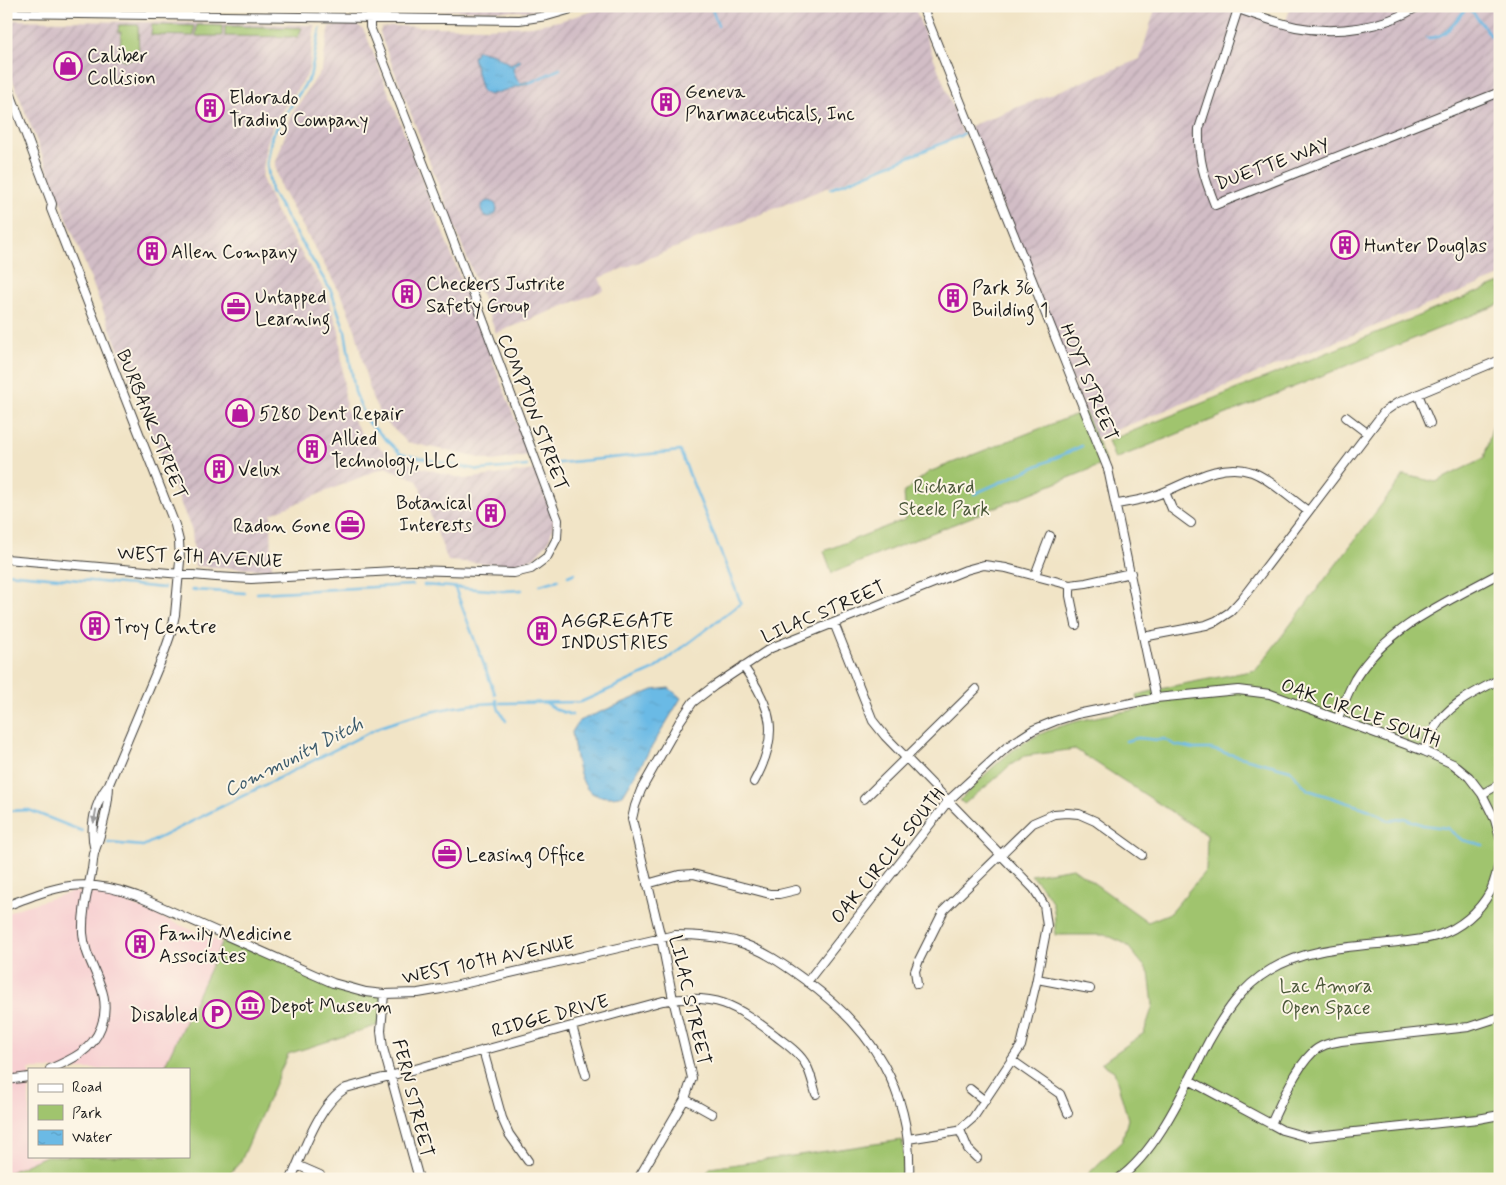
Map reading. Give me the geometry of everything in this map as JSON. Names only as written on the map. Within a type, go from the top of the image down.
[{"type":"street","points":[[6,13],[519,20],[547,16],[582,6]]},
{"type":"street","name":"HOYT STREET","points":[[922,6],[1108,469],[1156,698]]},
{"type":"street","points":[[1229,6],[1296,27],[1318,30],[1338,30],[1375,24],[1399,16],[1419,6]]},
{"type":"street","name":"DUETTE WAY","points":[[1238,9],[1199,129],[1198,148],[1203,176],[1215,205],[1500,92]]},
{"type":"street","name":"COMPTON STREET","points":[[370,18],[372,33],[444,216],[558,524],[557,538],[547,557],[531,569],[514,574],[453,572]]},
{"type":"street","name":"BURBANK STREET","points":[[6,82],[52,204],[51,209],[175,525],[180,548],[175,614],[167,645],[109,784],[109,796],[103,816],[100,841],[95,851],[85,901],[84,940],[104,996],[105,1010],[103,1022],[91,1044],[82,1053],[52,1068]]},
{"type":"street","points":[[1144,637],[1206,625],[1223,617],[1241,600],[1367,433],[1389,408],[1397,402],[1500,360]]},
{"type":"street","points":[[1418,394],[1430,423]]},
{"type":"street","points":[[1346,417],[1367,433]]},
{"type":"street","points":[[1116,504],[1165,492],[1220,470],[1239,469],[1261,476],[1308,511]]},
{"type":"street","points":[[1165,492],[1172,509],[1191,523]]},
{"type":"street","points":[[1034,575],[1050,536]]},
{"type":"street","name":"WEST 6TH AVENUE","points":[[6,559],[256,579],[411,570],[453,572]]},
{"type":"street","name":"LILAC STREET","points":[[638,1179],[685,1099],[692,1078],[672,999],[660,938],[632,819],[641,790],[680,721],[693,702],[772,648],[966,570],[984,565],[1006,568],[1070,585],[1131,573]]},
{"type":"street","points":[[1338,718],[1355,680],[1369,660],[1384,644],[1401,629],[1423,615],[1500,573]]},
{"type":"street","points":[[1070,585],[1070,596],[1076,625]]},
{"type":"street","points":[[834,623],[873,721],[885,736],[1034,889],[1044,905],[1046,926],[1037,979],[1024,1039],[1019,1052],[973,1118],[960,1130],[908,1139]]},
{"type":"street","points":[[744,666],[758,688],[767,706],[770,718],[769,746],[766,759],[754,782]]},
{"type":"street","points":[[1424,751],[1433,730],[1447,711],[1459,702],[1500,679]]},
{"type":"street","points":[[864,799],[976,688]]},
{"type":"street","name":"OAK CIRCLE SOUTH","points":[[808,982],[949,800],[1007,747],[1033,730],[1077,714],[1156,698],[1238,690],[1270,694],[1338,718],[1453,764],[1469,778],[1482,794],[1495,820],[1500,838]]},
{"type":"street","points":[[1482,794],[1500,784]]},
{"type":"street","points":[[917,984],[915,970],[938,920],[951,902],[1033,823],[1047,816],[1062,813],[1079,814],[1095,821],[1142,855]]},
{"type":"street","points":[[1118,1179],[1132,1167],[1152,1144],[1231,1005],[1247,987],[1287,960],[1313,952],[1428,938],[1440,935],[1456,927],[1470,917],[1497,884],[1500,860]]},
{"type":"street","points":[[647,884],[679,875],[693,874],[770,894],[796,890]]},
{"type":"street","name":"WEST 10TH AVENUE","points":[[6,906],[55,888],[89,884],[115,889],[137,896],[324,980],[366,992],[384,994],[418,993],[441,989],[675,935],[696,935],[736,942],[765,953],[808,982],[852,1019],[880,1056],[896,1091],[902,1110],[908,1139],[909,1179]]},
{"type":"street","points":[[1037,979],[1090,990]]},
{"type":"street","name":"FERN STREET","points":[[384,994],[381,1037],[419,1179]]},
{"type":"street","name":"RIDGE DRIVE","points":[[291,1179],[323,1111],[334,1096],[355,1085],[672,999],[687,997],[712,999],[736,1008],[750,1016],[800,1056],[806,1065],[816,1094]]},
{"type":"street","points":[[1271,1124],[1302,1065],[1312,1052],[1322,1046],[1341,1041],[1469,1027],[1500,1017]]},
{"type":"street","points":[[572,1026],[586,1075]]},
{"type":"street","points":[[483,1050],[502,1118],[509,1134],[528,1161]]},
{"type":"street","points":[[1013,1061],[1060,1094],[1068,1113]]},
{"type":"street","points":[[6,1080],[28,1077]]},
{"type":"street","points":[[1189,1080],[1297,1136],[1318,1137],[1500,1115]]},
{"type":"street","points":[[970,1089],[985,1101]]},
{"type":"street","points":[[685,1099],[712,1114]]},
{"type":"street","points":[[960,1130],[968,1149],[976,1158]]},
{"type":"street","points":[[297,1165],[320,1175]]},
{"type":"shaded area","points":[[104,6],[315,6],[315,9]]},
{"type":"shaded area","points":[[340,6],[553,6],[531,11],[517,11],[340,9]]},
{"type":"shaded area","points":[[610,6],[914,6],[963,134],[599,278],[604,290],[496,333],[380,31],[382,28],[392,26],[486,28],[532,26],[559,21]]},
{"type":"shaded area","points":[[1156,6],[1229,6],[1285,24],[1291,6],[1500,6],[1500,276],[1096,438],[970,126],[1140,59]]},
{"type":"shaded area","points":[[6,20],[315,25],[309,69],[306,77],[273,124],[266,147],[262,178],[276,212],[326,293],[339,331],[346,409],[362,434],[391,456],[419,467],[464,479],[535,470],[554,521],[549,541],[534,558],[515,565],[448,561],[417,480],[385,467],[271,514],[272,570],[195,566],[192,531],[6,63]]},
{"type":"shaded area","points":[[357,25],[363,29],[367,37],[529,455],[493,461],[407,442],[385,421],[373,400],[356,332],[343,298],[281,188],[275,165],[292,114],[322,69],[329,26]]},
{"type":"shaded area","points":[[72,892],[100,893],[112,896],[222,943],[163,1068],[28,1068],[28,1158],[42,1158],[6,1174],[6,914],[19,908]]},
{"type":"green space","points":[[119,25],[138,25],[139,59],[124,60],[120,58],[121,32],[118,32]]},
{"type":"green space","points":[[152,25],[194,26],[194,36],[151,35]]},
{"type":"green space","points":[[197,25],[222,26],[222,36],[196,36]]},
{"type":"green space","points":[[225,26],[302,28],[298,37],[225,36]]},
{"type":"green space","points":[[1500,283],[1500,304],[1115,459],[1108,441]]},
{"type":"green space","name":"Richard Steele Park","points":[[1085,411],[1106,463],[832,573],[824,551],[906,519],[904,492],[929,472]]},
{"type":"green space","name":"Lac Amora Open Space","points":[[1500,418],[1500,1179],[1083,1179],[1122,1141],[1128,1119],[1114,1071],[1101,1063],[1144,1033],[1153,1005],[1149,972],[1126,944],[1106,935],[1055,935],[1052,902],[1031,875],[1073,868],[1148,922],[1170,913],[1206,870],[1207,835],[1075,749],[1025,756],[1009,766],[964,804],[960,800],[1005,757],[1036,736],[1073,722],[1139,709],[1136,695],[1256,670],[1404,475],[1436,482],[1484,458],[1494,421]]},
{"type":"green space","points":[[225,936],[324,980],[384,994],[382,1024],[288,1054],[241,1161],[225,1179],[6,1179],[6,1174],[42,1158],[190,1158],[190,1068],[163,1068]]},
{"type":"green space","points":[[902,1140],[904,1152],[903,1179],[703,1179],[710,1168]]},
{"type":"water","points":[[477,50],[494,54],[511,65],[519,59],[521,61],[513,70],[518,81],[521,83],[529,81],[530,83],[489,95],[482,92],[473,57]]},
{"type":"water","points":[[489,201],[495,203],[497,209],[495,215],[489,217],[483,215],[481,209],[483,203]]},
{"type":"water","points":[[669,688],[681,698],[623,795],[605,797],[589,791],[582,779],[575,754],[572,732],[579,721],[653,690]]},
{"type":"waterway","points":[[711,6],[718,25]]},
{"type":"waterway","points":[[1468,6],[1491,36],[1500,41]]},
{"type":"waterway","points":[[1427,38],[1446,32],[1468,6]]},
{"type":"waterway","name":"Community Ditch","points":[[320,29],[310,77],[272,135],[267,164],[271,191],[331,291],[345,331],[355,392],[367,421],[401,454],[479,470],[527,466]]},
{"type":"waterway","points":[[529,83],[560,69]]},
{"type":"waterway","points":[[830,189],[964,133]]},
{"type":"waterway","points":[[974,494],[1082,446]]},
{"type":"waterway","name":"Community Ditch","points":[[500,703],[581,702],[653,670],[741,603],[680,451],[550,464]]},
{"type":"waterway","points":[[6,573],[164,588]]},
{"type":"waterway","points":[[568,576],[575,573]]},
{"type":"waterway","points":[[540,585],[558,580]]},
{"type":"waterway","points":[[257,593],[413,585]]},
{"type":"waterway","points":[[424,585],[503,591],[522,590]]},
{"type":"waterway","points":[[455,588],[495,694]]},
{"type":"waterway","points":[[192,590],[245,593]]},
{"type":"waterway","points":[[496,700],[499,710],[506,721]]},
{"type":"waterway","name":"Community Ditch","points":[[108,843],[143,846],[380,727],[437,710],[495,703]]},
{"type":"waterway","points":[[546,703],[557,710],[572,715]]},
{"type":"waterway","points":[[1126,741],[1138,738],[1164,739],[1175,745],[1194,749],[1210,749],[1290,770],[1308,790],[1370,810],[1390,821],[1404,818],[1423,825],[1447,828],[1462,840],[1483,845]]},
{"type":"waterway","name":"Community Ditch","points":[[6,811],[29,810],[82,831]]},
{"type":"place","name":"Caliber Collision","points":[[68,66]]},
{"type":"place","name":"Geneva Pharmaceuticals, Inc","points":[[666,102]]},
{"type":"place","name":"Eldorado Trading Company","points":[[210,108]]},
{"type":"place","name":"Hunter Douglas","points":[[1345,245]]},
{"type":"place","name":"Allen Company","points":[[152,251]]},
{"type":"place","name":"Checkers Justrite Safety Group","points":[[407,294]]},
{"type":"place","name":"Park 36 Building 1","points":[[953,298]]},
{"type":"place","name":"Untapped Learning","points":[[236,307]]},
{"type":"place","name":"5280 Dent Repair","points":[[240,413]]},
{"type":"place","name":"Allied Technology, LLC","points":[[312,449]]},
{"type":"place","name":"Velux","points":[[219,469]]},
{"type":"place","name":"Botanical Interests","points":[[491,513]]},
{"type":"place","name":"Radon Gone","points":[[350,525]]},
{"type":"place","name":"Troy Centre","points":[[95,626]]},
{"type":"place","name":"AGGREGATE INDUSTRIES","points":[[542,631]]},
{"type":"place","name":"Leasing Office","points":[[447,854]]},
{"type":"place","name":"Family Medicine Associates","points":[[140,944]]},
{"type":"place","name":"Depot Museum","points":[[250,1005]]},
{"type":"place","name":"Disabled","points":[[217,1014]]}]
